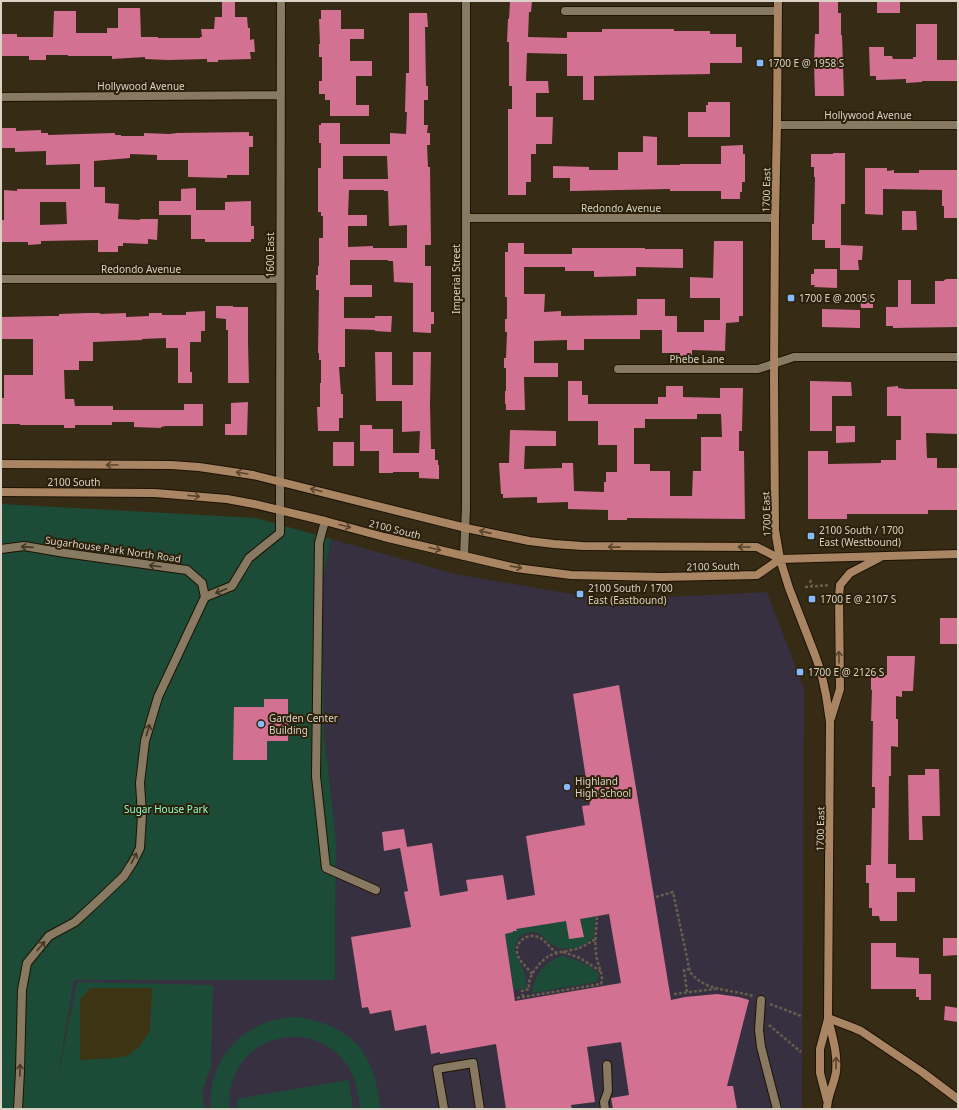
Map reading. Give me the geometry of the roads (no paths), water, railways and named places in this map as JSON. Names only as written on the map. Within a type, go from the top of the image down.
[{"type":"main road","name":"1700 East","points":[[778,1],[774,363],[775,530],[780,559],[789,588],[821,672],[830,722],[828,1018],[820,1049],[820,1073],[827,1105]]},
{"type":"main road","name":"2100 South","points":[[1,464],[171,465],[198,467],[280,481],[466,528],[529,541],[554,544],[582,546],[757,547],[780,559],[958,554]]},
{"type":"main road","name":"2100 South","points":[[1,492],[161,493],[227,499],[280,510],[516,568],[564,574],[662,577],[757,575],[780,559]]},
{"type":"main road","points":[[830,722],[840,689],[840,585],[850,573],[883,556]]},
{"type":"main road","name":"1700 East","points":[[827,1105],[836,1073],[836,1050],[828,1018]]},
{"type":"main road","points":[[828,1018],[861,1031],[922,1072],[958,1099]]},
{"type":"street","name":"1600 East","points":[[206,597],[232,586],[249,558],[280,532],[281,1]]},
{"type":"street","name":"Imperial Street","points":[[464,556],[466,528],[466,1]]},
{"type":"street","points":[[566,11],[778,11]]},
{"type":"street","name":"Hollywood Avenue","points":[[1,97],[281,95]]},
{"type":"street","name":"Hollywood Avenue","points":[[777,125],[958,125]]},
{"type":"street","name":"Redondo Avenue","points":[[466,218],[775,218]]},
{"type":"street","name":"Redondo Avenue","points":[[1,279],[280,279]]},
{"type":"street","points":[[774,363],[794,357],[958,357]]},
{"type":"street","name":"Phebe Lane","points":[[618,369],[758,369],[774,363]]},
{"type":"street","points":[[325,521],[319,544],[316,776],[326,868],[376,890]]},
{"type":"street","name":"Sugarhouse Park North Road","points":[[1,549],[24,546],[187,570],[202,583],[206,597]]},
{"type":"street","points":[[18,1109],[22,990],[27,963],[49,936],[75,922],[124,876],[140,848],[142,815],[140,783],[145,741],[158,697],[206,597]]},
{"type":"street","points":[[761,1000],[759,1030],[761,1047],[777,1109]]},
{"type":"street","points":[[444,1109],[437,1069],[473,1063],[480,1109]]},
{"type":"street","points":[[605,1109],[604,1102],[608,1091],[607,1065]]},
{"type":"place","name":"1700 E @ 1958 S","points":[[760,63]]},
{"type":"place","name":"1700 E @ 2005 S","points":[[791,298]]},
{"type":"place","name":"2100 South / 1700 East (Westbound)","points":[[811,536]]},
{"type":"place","name":"2100 South / 1700 East (Eastbound)","points":[[580,594]]},
{"type":"place","name":"1700 E @ 2107 S","points":[[812,599]]},
{"type":"place","name":"1700 E @ 2126 S","points":[[800,672]]},
{"type":"place","name":"Garden Center Building","points":[[261,724]]},
{"type":"place","name":"Highland High School","points":[[567,787]]},
{"type":"park label","name":"Sugar House Park","points":[[166,809]]}]
